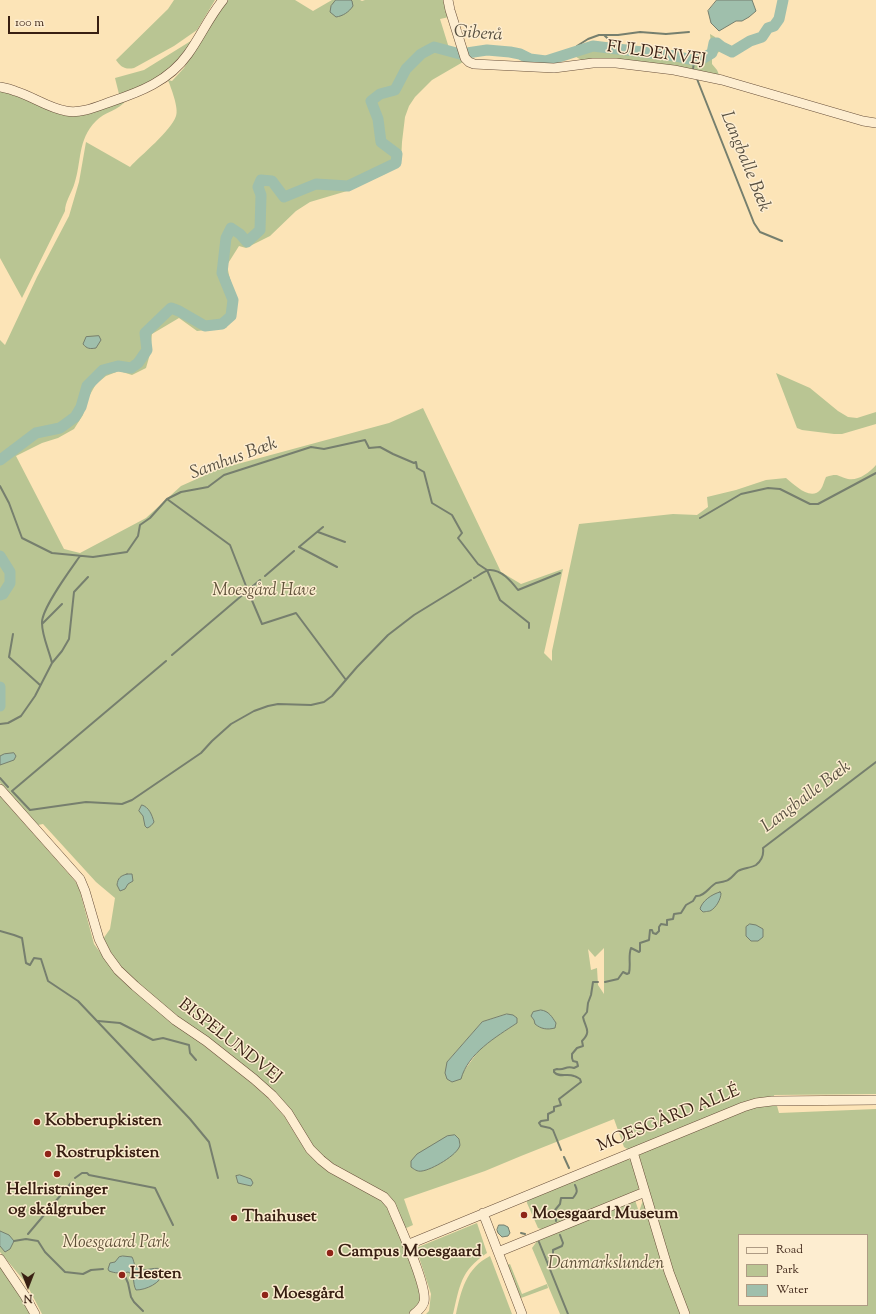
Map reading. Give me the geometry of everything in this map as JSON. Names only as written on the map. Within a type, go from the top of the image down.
[{"type":"street","points":[[0,87],[14,90],[66,112],[88,110],[131,95],[151,87],[174,70],[188,54],[216,8],[223,0]]},
{"type":"street","name":"FULDENVEJ","points":[[448,0],[465,58],[474,64],[554,68],[592,63],[616,63],[674,70],[722,80],[876,123]]},
{"type":"street","name":"BISPELUNDVEJ","points":[[0,789],[80,879],[99,939],[107,955],[118,970],[175,1020],[206,1041],[272,1095],[288,1113],[310,1149],[321,1160],[331,1168],[384,1197],[391,1205],[424,1288],[423,1304],[419,1311],[414,1314]]},
{"type":"street","name":"MOESGÅRD ALLÉ","points":[[408,1245],[743,1107],[756,1103],[772,1101],[876,1100]]},
{"type":"street","points":[[633,1152],[669,1272],[685,1314]]},
{"type":"street","points":[[498,1252],[645,1192]]},
{"type":"street","points":[[483,1213],[522,1314]]},
{"type":"street","points":[[0,1259],[25,1296],[35,1314]]},
{"type":"green space","points":[[174,0],[215,0],[197,30],[174,46],[134,68],[128,69],[122,66],[116,60],[168,9]]},
{"type":"green space","points":[[228,0],[295,0],[313,11],[332,0],[443,0],[449,17],[440,19],[449,48],[458,50],[463,62],[432,80],[415,97],[409,106],[405,117],[401,162],[399,165],[385,174],[347,191],[310,202],[296,211],[270,236],[246,248],[239,246],[227,265],[236,299],[236,313],[226,328],[197,331],[179,318],[152,334],[150,354],[146,368],[132,375],[119,371],[106,376],[96,384],[87,400],[83,415],[74,429],[58,438],[42,443],[16,456],[64,549],[80,553],[146,518],[181,486],[219,469],[389,423],[423,408],[501,572],[521,584],[563,569],[544,653],[552,661],[552,651],[579,524],[673,514],[697,515],[708,507],[707,497],[736,490],[766,480],[786,478],[803,491],[813,494],[817,493],[821,489],[826,477],[836,475],[848,479],[856,479],[870,471],[876,465],[876,1094],[774,1095],[779,1113],[876,1109],[876,1314],[560,1314],[532,1248],[540,1237],[635,1200],[639,1212],[643,1200],[649,1196],[639,1156],[624,1147],[614,1119],[485,1171],[404,1199],[413,1225],[404,1229],[394,1205],[336,1166],[311,1145],[274,1091],[235,1059],[179,1019],[120,968],[103,939],[110,929],[115,898],[96,882],[43,824],[38,825],[0,783],[0,340],[5,345],[37,277],[69,216],[79,182],[86,142],[130,167],[155,143],[173,122],[177,112],[176,103],[168,80],[172,81],[184,68],[216,16]],"holes":[[[604,948],[604,994],[598,985],[597,968],[591,970],[588,949],[595,957]],[[507,1014],[517,1023],[480,1049],[463,1072],[447,1062],[482,1022]]]},
{"type":"green space","points":[[710,34],[715,37],[720,51],[712,58],[712,64],[720,77],[712,73],[679,67],[583,61],[566,51],[592,43],[701,57],[709,52],[711,43]]},
{"type":"green space","points":[[194,39],[173,67],[139,88],[119,94],[115,78],[144,70]]},
{"type":"green space","points":[[0,91],[14,94],[63,114],[126,100],[120,106],[99,118],[90,128],[83,144],[74,185],[66,204],[65,211],[22,298],[0,258]]},
{"type":"green space","points":[[776,373],[810,388],[838,411],[848,417],[857,418],[876,412],[876,424],[842,434],[802,430],[797,428]]},
{"type":"green space","name":"Moesgaard Park","points":[[0,796],[75,881],[79,888],[94,944],[114,971],[136,992],[249,1081],[268,1098],[284,1116],[307,1153],[327,1171],[385,1202],[407,1250],[422,1301],[414,1312],[409,1314],[42,1314],[26,1283],[0,1252]]},
{"type":"green space","points":[[627,1159],[631,1160],[639,1187],[638,1191],[544,1230],[538,1228],[527,1203],[527,1199]]},
{"type":"green space","points":[[477,1223],[487,1253],[471,1266],[462,1280],[453,1314],[426,1314],[429,1311],[431,1294],[416,1248]]},
{"type":"green space","points":[[490,1256],[512,1314],[456,1314],[460,1297],[470,1274],[475,1267]]},
{"type":"green space","points":[[510,1264],[522,1294],[547,1284],[548,1288],[521,1298],[507,1265]]},
{"type":"green space","points":[[0,1265],[32,1314],[0,1314]]},
{"type":"water","points":[[336,0],[351,0],[353,6],[346,13],[336,17],[330,12],[331,6]]},
{"type":"water","points":[[717,0],[752,0],[756,11],[742,21],[736,21],[719,31],[711,23],[708,11]]},
{"type":"water","points":[[99,336],[101,340],[96,348],[89,348],[83,344],[86,337]]},
{"type":"water","points":[[14,753],[16,756],[14,760],[0,765],[0,756]]},
{"type":"water","points":[[142,805],[148,809],[154,822],[147,828],[145,826],[143,816],[139,811]]},
{"type":"water","points":[[127,874],[132,874],[133,881],[128,884],[125,889],[120,891],[117,885],[118,881],[121,877]]},
{"type":"water","points":[[720,892],[721,895],[719,901],[712,910],[703,912],[700,909],[708,898]]},
{"type":"water","points":[[750,924],[756,925],[763,929],[763,937],[758,941],[751,941],[746,936],[746,927]]},
{"type":"water","points":[[541,1010],[548,1013],[552,1017],[556,1023],[555,1028],[544,1029],[535,1024],[531,1016],[533,1012]]},
{"type":"water","points":[[507,1014],[513,1015],[517,1018],[517,1023],[484,1046],[476,1054],[470,1061],[461,1079],[452,1082],[447,1079],[445,1073],[447,1062],[482,1022]]},
{"type":"water","points":[[455,1135],[459,1139],[460,1145],[458,1149],[449,1157],[426,1170],[419,1171],[411,1167],[411,1161],[417,1154],[447,1136]]},
{"type":"water","points":[[240,1175],[251,1179],[253,1183],[251,1186],[238,1183],[236,1176]]},
{"type":"water","points":[[499,1225],[508,1227],[510,1233],[508,1236],[502,1237],[498,1233],[497,1230]]},
{"type":"water","points":[[0,1231],[9,1235],[14,1241],[10,1249],[5,1252],[0,1246]]},
{"type":"water","points":[[119,1257],[132,1257],[138,1268],[144,1270],[155,1268],[161,1269],[163,1273],[162,1277],[156,1283],[144,1289],[136,1290],[133,1277],[130,1273],[113,1272],[109,1271],[108,1269],[110,1263],[115,1262]]},
{"type":"waterway","name":"Giberå","points":[[0,460],[36,433],[60,428],[75,417],[81,407],[87,386],[103,370],[118,366],[131,368],[138,363],[147,350],[145,333],[171,308],[205,326],[222,324],[231,316],[233,300],[222,273],[226,238],[231,228],[240,234],[247,242],[260,230],[261,195],[258,187],[261,180],[272,181],[284,197],[316,184],[348,186],[396,163],[397,154],[381,142],[378,119],[371,101],[380,94],[395,90],[406,69],[421,54],[434,47],[460,54],[487,50],[510,52],[520,54],[530,59],[546,61],[593,46],[675,56],[693,60],[702,59],[712,53],[714,43],[717,43],[732,52],[750,41],[762,37],[768,28],[774,26],[779,19],[783,0]]},
{"type":"waterway","points":[[574,52],[577,46],[588,39],[599,35],[618,35],[640,32],[666,34],[689,32]]},
{"type":"waterway","points":[[604,35],[619,49]]},
{"type":"waterway","name":"Langballe Bæk","points":[[694,60],[693,70],[695,71]]},
{"type":"waterway","name":"Langballe Bæk","points":[[697,79],[754,223],[760,232],[782,241]]},
{"type":"waterway","name":"Samhus Bæk","points":[[0,486],[9,503],[22,538],[52,553],[93,557],[127,552],[138,536],[140,525],[150,518],[167,499],[181,492],[208,487],[224,475],[311,447],[324,449],[365,440],[369,448],[380,447],[414,463],[416,462],[417,468],[424,472],[432,503],[452,515],[462,533],[458,538],[478,564],[487,570],[500,600],[529,623],[529,628]]},
{"type":"waterway","points":[[700,518],[741,494],[768,488],[780,489],[810,504],[818,504],[876,473]]},
{"type":"waterway","points":[[167,499],[230,545],[246,586]]},
{"type":"waterway","points":[[323,527],[299,547],[337,567]]},
{"type":"waterway","points":[[318,532],[345,542]]},
{"type":"waterway","points":[[265,576],[294,551]]},
{"type":"waterway","name":"Giberå","points":[[0,556],[10,572],[10,583],[3,594],[0,595]]},
{"type":"waterway","points":[[0,724],[8,723],[21,716],[35,696],[52,663],[43,633],[43,617],[46,608],[57,589],[80,556]]},
{"type":"waterway","points":[[474,578],[489,570],[498,571],[518,590],[560,573]]},
{"type":"waterway","points":[[52,663],[62,651],[69,639],[74,592],[88,577]]},
{"type":"waterway","points":[[172,655],[260,580]]},
{"type":"waterway","points":[[166,661],[12,791],[30,810],[86,802],[122,804],[132,800],[201,753],[231,724],[254,711],[278,704],[311,705],[324,702],[332,696],[388,635],[414,615],[471,580]]},
{"type":"waterway","points":[[248,591],[262,624],[296,613],[346,680]]},
{"type":"waterway","points":[[42,624],[62,604]]},
{"type":"waterway","points":[[13,634],[9,657],[40,685]]},
{"type":"waterway","name":"Giberå","points":[[0,687],[0,706]]},
{"type":"waterway","name":"Langballe Bæk","points":[[605,982],[618,979],[623,972],[627,974],[629,973],[631,948],[639,952],[640,943],[649,940],[650,930],[656,934],[659,931],[661,924],[667,925],[667,920],[673,919],[674,914],[681,913],[686,905],[693,901],[696,896],[702,895],[716,883],[729,879],[738,871],[756,865],[762,858],[763,848],[876,762]]},
{"type":"waterway","points":[[0,778],[8,787]]},
{"type":"waterway","points":[[0,931],[22,938],[26,963],[30,965],[34,958],[41,959],[48,981],[78,1001],[190,1119],[209,1142],[218,1178]]},
{"type":"waterway","points":[[561,1150],[553,1130],[541,1126],[539,1123],[541,1121],[548,1120],[548,1114],[554,1111],[554,1107],[561,1105],[559,1099],[581,1082],[580,1079],[575,1076],[558,1075],[554,1072],[554,1070],[569,1067],[574,1068],[578,1066],[577,1062],[573,1061],[572,1054],[577,1048],[583,1046],[582,1041],[587,1035],[587,1029],[583,1017],[587,1012],[593,982],[598,982]]},
{"type":"waterway","points":[[98,1021],[120,1023],[153,1040],[163,1038],[189,1045],[190,1053],[196,1060]]},
{"type":"waterway","points":[[564,1157],[569,1168]]},
{"type":"waterway","points":[[75,1178],[82,1173],[87,1173],[89,1175],[155,1188],[173,1225]]},
{"type":"waterway","points":[[28,1234],[71,1183]]},
{"type":"waterway","points":[[556,1221],[555,1210],[560,1204],[561,1198],[573,1198],[577,1192],[575,1185]]},
{"type":"waterway","points":[[521,1233],[525,1234]]},
{"type":"waterway","points":[[548,1263],[553,1255],[553,1250],[562,1246],[563,1243],[560,1235]]},
{"type":"waterway","points":[[14,1241],[26,1239],[38,1241],[45,1252],[65,1272],[83,1274],[91,1270],[103,1269]]},
{"type":"waterway","points":[[539,1242],[568,1314]]},
{"type":"waterway","points":[[124,1274],[128,1283],[131,1297],[143,1311]]},
{"type":"place","name":"Kobberupkisten","points":[[37,1122]]},
{"type":"place","name":"Rostrupkisten","points":[[48,1154]]},
{"type":"place","name":"Hellristninger og skålgruber","points":[[57,1174]]},
{"type":"place","name":"Moesgaard Museum","points":[[524,1215]]},
{"type":"place","name":"Thaihuset","points":[[234,1218]]},
{"type":"place","name":"Campus Moesgaard","points":[[330,1253]]},
{"type":"place","name":"Hesten","points":[[122,1275]]},
{"type":"place","name":"Moesgård","points":[[265,1295]]},
{"type":"park label","name":"Moesgård Have","points":[[264,592]]},
{"type":"park label","name":"Danmarkslunden","points":[[606,1265]]}]
